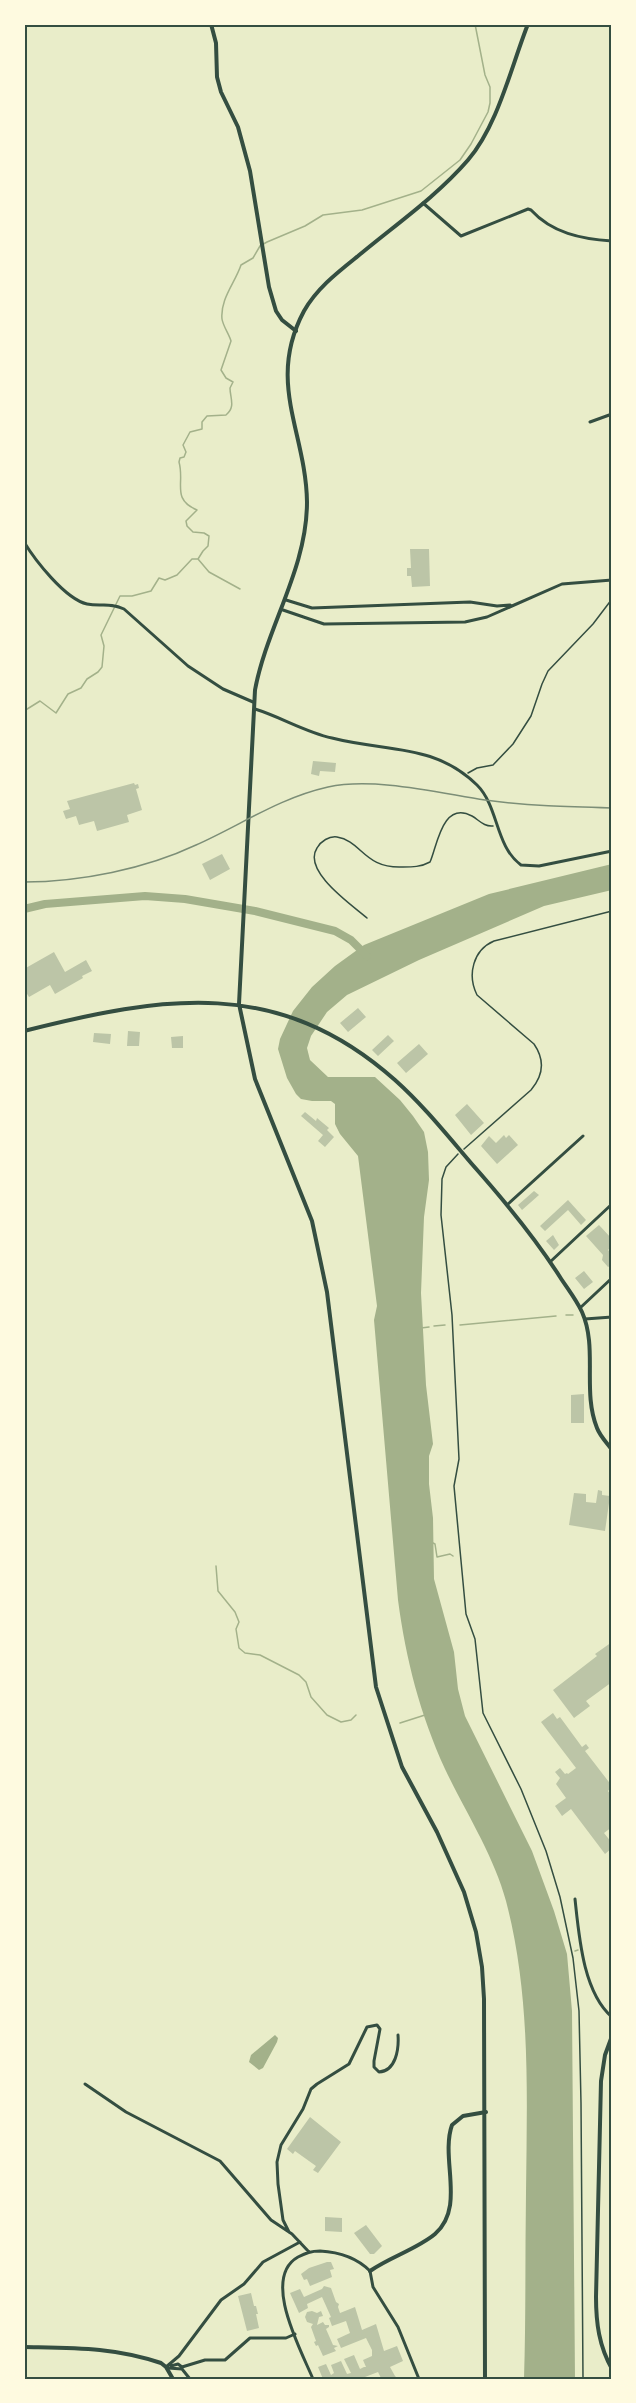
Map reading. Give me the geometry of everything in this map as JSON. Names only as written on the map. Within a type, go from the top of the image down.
[{"type":"main road","points":[[211,24],[216,43],[221,92],[244,145],[276,311],[282,320],[296,331]]},
{"type":"main road","points":[[485,2379],[484,1999],[482,1967],[476,1932],[464,1892],[450,1859],[402,1767],[376,1687],[327,1292],[317,1237],[300,1187],[255,1079],[239,1004],[253,709],[261,664],[283,610],[296,568],[306,515],[304,475],[288,393],[290,351],[296,331],[315,295],[331,278],[423,203],[466,162],[479,146],[500,101],[528,24]]},
{"type":"main road","points":[[24,1031],[115,1010],[157,1004],[239,1004],[270,1011],[328,1034],[374,1062],[405,1089],[507,1205],[550,1262],[580,1308],[585,1319],[589,1342],[594,1416],[599,1432],[612,1450]]},
{"type":"main road","points":[[612,2036],[605,2055],[601,2081],[596,2297],[597,2328],[612,2369]]},
{"type":"main road","points":[[370,2271],[427,2239],[444,2223],[450,2205],[449,2142],[452,2125],[464,2116],[486,2112]]},
{"type":"main road","points":[[24,2346],[106,2350],[149,2360],[166,2367],[173,2379]]},
{"type":"street","points":[[423,203],[461,236],[528,209],[547,225],[560,232],[612,241]]},
{"type":"street","points":[[590,422],[612,414]]},
{"type":"street","points":[[24,542],[46,571],[71,595],[88,604],[111,604],[119,607],[136,619],[188,666],[223,689],[254,702]]},
{"type":"street","points":[[283,610],[324,624],[447,622],[481,619],[562,584],[612,580]]},
{"type":"street","points":[[286,600],[312,608],[471,602],[500,606],[515,604]]},
{"type":"street","points":[[253,709],[331,738],[370,747],[430,755],[450,765],[465,775],[485,795],[512,857],[519,864],[528,867],[545,865],[612,850]]},
{"type":"street","points":[[507,1205],[584,1136]]},
{"type":"street","points":[[550,1262],[612,1204]]},
{"type":"street","points":[[580,1308],[612,1278]]},
{"type":"street","points":[[585,1319],[612,1317]]},
{"type":"street","points":[[575,1899],[591,1986],[599,2003],[612,2016]]},
{"type":"street","points":[[289,2232],[280,2206],[277,2162],[286,2134],[315,2085],[343,2070],[351,2062],[367,2027],[377,2025],[380,2029],[374,2061],[374,2067],[379,2072],[387,2070],[394,2063],[398,2035]]},
{"type":"street","points":[[85,2084],[99,2096],[126,2112],[219,2161],[271,2220],[289,2232],[309,2252]]},
{"type":"street","points":[[166,2367],[176,2360],[221,2300],[244,2284],[263,2262],[300,2242]]},
{"type":"street","points":[[313,2379],[283,2298],[283,2278],[291,2262],[309,2252],[321,2251],[360,2262],[370,2271],[373,2287],[398,2327],[419,2379]]},
{"type":"street","points":[[166,2367],[178,2364],[182,2367],[205,2360],[225,2360],[244,2341],[254,2337],[286,2338],[295,2334]]},
{"type":"street","points":[[166,2367],[182,2369],[190,2379]]},
{"type":"path","points":[[465,775],[477,768],[493,765],[510,747],[531,716],[548,671],[593,624],[612,599]]},
{"type":"path","points":[[367,918],[325,881],[314,862],[314,855],[320,844],[332,837],[348,842],[378,865],[391,868],[410,867],[430,862],[441,828],[454,815],[466,813],[487,826],[497,825]]},
{"type":"path","points":[[464,1149],[531,1090],[539,1079],[542,1064],[534,1044],[477,995],[472,971],[477,956],[486,945],[494,941],[612,911]]},
{"type":"path","points":[[458,1154],[446,1167],[442,1179],[441,1215],[452,1315],[459,1459],[454,1486],[466,1614],[475,1639],[483,1713],[521,1789],[546,1851],[560,1897],[573,1958],[579,2011],[583,2379]]},
{"type":"shaded area","points":[[612,864],[612,890],[544,906],[419,960],[347,995],[327,1012],[311,1036],[307,1048],[310,1060],[328,1077],[375,1077],[400,1100],[424,1132],[428,1152],[429,1180],[424,1217],[421,1293],[426,1385],[433,1444],[429,1456],[429,1484],[433,1518],[434,1579],[454,1652],[458,1689],[465,1716],[532,1851],[567,1954],[572,2011],[575,2379],[524,2379],[527,2083],[524,2009],[514,1937],[501,1884],[445,1769],[428,1728],[405,1644],[398,1600],[374,1320],[377,1306],[358,1156],[335,1124],[335,1104],[331,1101],[301,1099],[287,1078],[278,1049],[280,1039],[293,1011],[312,987],[335,966],[364,945],[489,894]]},
{"type":"shaded area","points":[[275,2035],[278,2038],[277,2042],[263,2068],[259,2070],[249,2062],[251,2055]]},
{"type":"building","points":[[410,549],[429,549],[430,586],[412,587],[411,576],[407,576],[407,568],[411,568]]},
{"type":"building","points":[[313,761],[336,763],[335,772],[320,771],[319,776],[311,774]]},
{"type":"building","points":[[134,783],[138,784],[139,788],[136,789],[142,810],[127,815],[129,822],[97,831],[94,821],[79,825],[76,816],[66,819],[63,811],[70,809],[67,801]]},
{"type":"building","points":[[222,854],[230,869],[210,880],[202,864]]},
{"type":"building","points":[[54,952],[65,972],[86,960],[92,971],[55,994],[50,985],[29,997],[24,989],[24,969]]},
{"type":"building","points":[[358,1008],[366,1017],[348,1032],[340,1023]]},
{"type":"building","points":[[128,1031],[140,1032],[139,1046],[127,1046]]},
{"type":"building","points":[[94,1033],[111,1034],[110,1044],[93,1042]]},
{"type":"building","points":[[388,1035],[394,1041],[378,1056],[372,1050]]},
{"type":"building","points":[[183,1036],[183,1048],[172,1048],[171,1037]]},
{"type":"building","points":[[419,1044],[428,1054],[406,1073],[397,1063]]},
{"type":"building","points":[[467,1104],[484,1123],[471,1135],[455,1115]]},
{"type":"building","points":[[305,1112],[329,1128],[327,1130],[334,1137],[325,1147],[318,1141],[323,1135],[301,1116]]},
{"type":"building","points":[[504,1135],[506,1138],[509,1135],[518,1145],[497,1164],[481,1146],[489,1136],[496,1143]]},
{"type":"building","points":[[534,1191],[539,1195],[522,1210],[518,1205]]},
{"type":"building","points":[[568,1200],[586,1220],[581,1225],[568,1210],[545,1231],[540,1226]]},
{"type":"building","points":[[599,1225],[612,1239],[612,1246],[608,1250],[612,1254],[612,1268],[602,1260],[603,1255],[586,1236]]},
{"type":"building","points":[[553,1235],[559,1245],[554,1250],[546,1241]]},
{"type":"building","points":[[584,1271],[593,1282],[584,1289],[575,1278]]},
{"type":"building","points":[[584,1394],[584,1423],[571,1423],[571,1395]]},
{"type":"building","points":[[598,1490],[602,1491],[602,1495],[610,1496],[605,1531],[569,1525],[574,1493],[586,1494],[586,1502],[596,1503]]},
{"type":"building","points":[[612,1642],[612,1682],[586,1701],[590,1706],[574,1718],[553,1690]]},
{"type":"building","points":[[553,1713],[557,1719],[560,1717],[582,1747],[586,1744],[589,1748],[585,1751],[612,1786],[608,1791],[612,1797],[612,1827],[604,1833],[612,1843],[612,1848],[605,1854],[571,1809],[562,1816],[555,1806],[566,1798],[556,1784],[560,1778],[555,1772],[560,1768],[568,1774],[576,1768],[541,1722]]},
{"type":"building","points":[[310,2117],[341,2142],[318,2173],[313,2170],[316,2166],[295,2151],[293,2154],[287,2149]]},
{"type":"building","points":[[325,2217],[342,2218],[342,2232],[325,2231]]},
{"type":"building","points":[[366,2225],[382,2246],[374,2254],[370,2254],[354,2233]]},
{"type":"building","points":[[331,2262],[334,2269],[330,2270],[332,2277],[310,2286],[301,2274],[309,2268]]},
{"type":"building","points":[[324,2286],[331,2288],[339,2304],[340,2313],[355,2307],[362,2330],[376,2324],[384,2351],[397,2346],[403,2361],[390,2367],[398,2379],[381,2378],[378,2372],[365,2379],[323,2379],[318,2367],[326,2364],[331,2375],[334,2373],[331,2365],[341,2361],[347,2374],[351,2373],[344,2359],[354,2355],[360,2369],[366,2367],[363,2360],[372,2356],[372,2350],[366,2338],[341,2348],[337,2339],[350,2333],[346,2321],[332,2326],[329,2318],[331,2317],[322,2297],[307,2304],[308,2308],[299,2313],[290,2293],[300,2289],[304,2297]]},
{"type":"building","points":[[251,2293],[258,2314],[256,2314],[259,2328],[247,2331],[238,2296]]},
{"type":"building","points":[[321,2311],[323,2316],[319,2317],[317,2325],[323,2322],[329,2325],[326,2329],[333,2345],[338,2346],[334,2348],[336,2351],[323,2356],[318,2345],[316,2346],[311,2327],[313,2324],[307,2322],[305,2317],[307,2312],[317,2313]]},
{"type":"waterway","points":[[24,711],[40,701],[56,713],[68,694],[81,688],[87,679],[102,667],[104,646],[101,635],[120,596],[132,596],[151,591],[159,578],[165,580],[177,575],[192,559],[198,559],[208,546],[209,536],[193,532],[187,526],[186,521],[197,510],[189,506],[181,496],[179,462],[186,452],[183,445],[190,432],[202,429],[202,422],[207,416],[226,415],[231,409],[230,388],[233,382],[226,378],[221,370],[231,341],[223,322],[222,312],[241,265],[253,258],[260,246],[305,226],[323,215],[362,210],[421,191],[460,160],[488,112],[490,103],[490,87],[485,75],[475,24]]},
{"type":"waterway","points":[[198,559],[209,572],[240,589]]},
{"type":"waterway","points":[[24,909],[45,904],[145,896],[185,899],[255,911],[335,931],[351,940],[367,956]]},
{"type":"waterway","points":[[566,1315],[573,1315]]},
{"type":"waterway","points":[[460,1325],[556,1316]]},
{"type":"waterway","points":[[434,1326],[445,1325]]},
{"type":"waterway","points":[[421,1328],[429,1327]]},
{"type":"waterway","points":[[433,1543],[437,1557],[450,1554],[453,1556]]},
{"type":"waterway","points":[[216,1566],[218,1591],[235,1612],[239,1622],[236,1629],[239,1648],[245,1653],[260,1655],[299,1675],[306,1682],[311,1697],[327,1715],[341,1722],[351,1720],[356,1715]]},
{"type":"waterway","points":[[400,1723],[425,1715]]},
{"type":"railway","points":[[24,882],[90,877],[155,861],[196,845],[293,798],[346,784],[406,787],[517,804],[612,808]]}]
